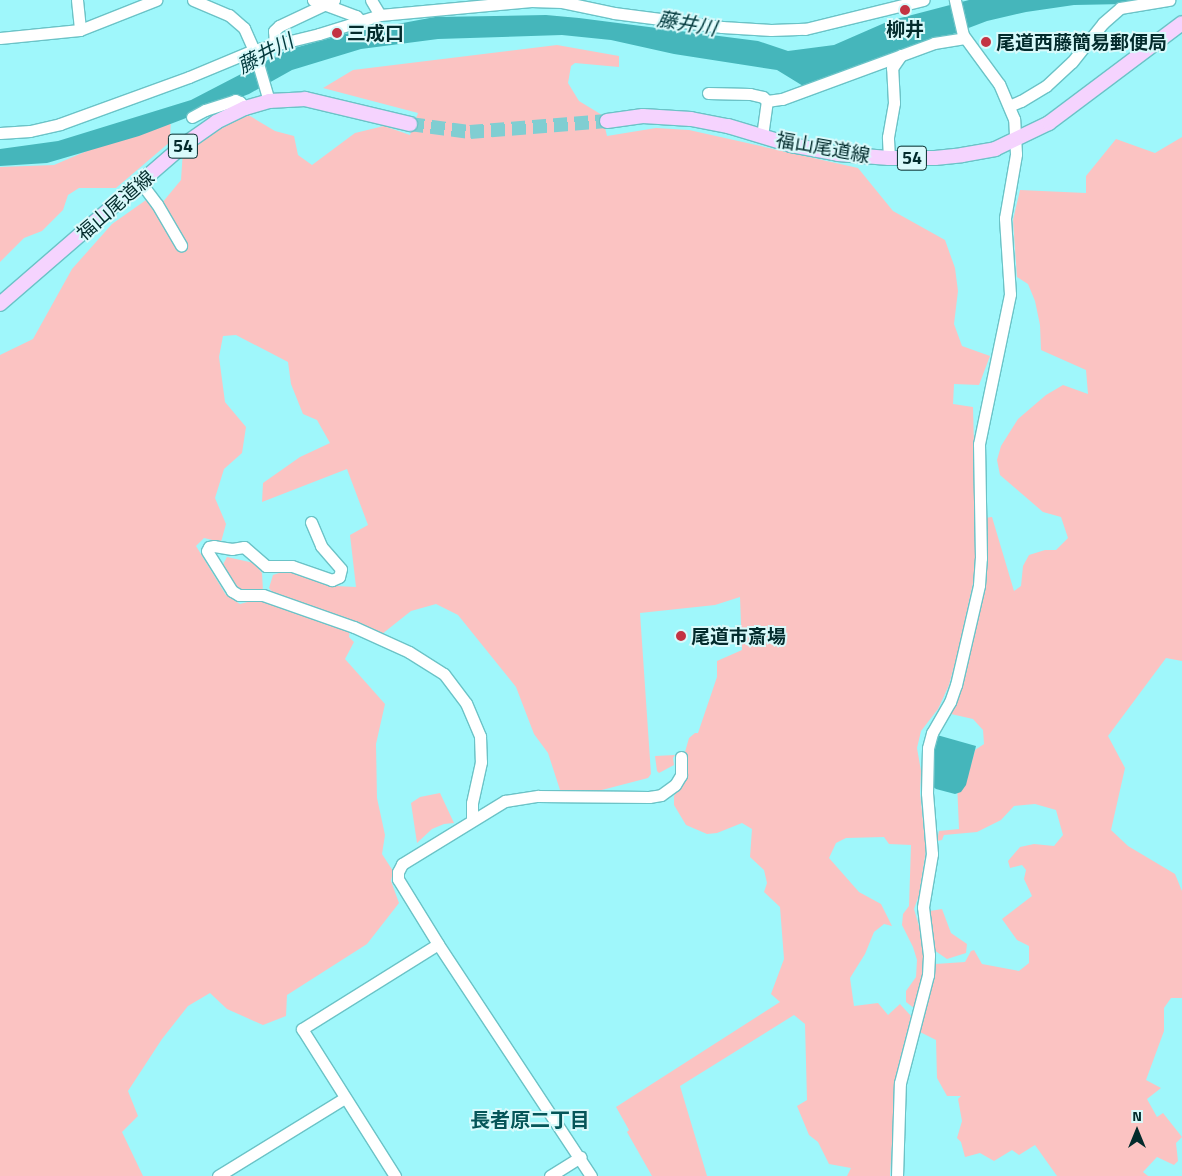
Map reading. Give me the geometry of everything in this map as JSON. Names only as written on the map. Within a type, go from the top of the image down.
[{"type":"main road","name":"福山尾道線","points":[[607,121],[643,116],[691,119],[791,145],[838,154],[889,158],[935,158],[962,155],[995,148],[1017,140],[1050,123],[1182,22]]},
{"type":"main road","name":"福山尾道線","points":[[0,304],[185,144],[216,122],[268,96],[327,103],[410,124]]},
{"type":"street","points":[[77,0],[80,30]]},
{"type":"street","points":[[0,38],[80,30],[156,0]]},
{"type":"street","points":[[193,0],[229,15],[244,28],[256,54],[268,96]]},
{"type":"street","points":[[313,0],[330,2],[356,16],[361,22]]},
{"type":"street","points":[[371,0],[380,15]]},
{"type":"street","points":[[0,132],[30,131],[60,124],[256,54],[275,44],[361,22],[380,15],[530,1],[562,2],[614,13],[722,27],[771,30],[806,29],[896,3],[923,0]]},
{"type":"street","points":[[897,1176],[900,1083],[928,975],[929,955],[923,908],[932,854],[927,793],[928,748],[932,733],[950,702],[956,685],[978,585],[981,558],[979,444],[1010,294],[1005,218],[1017,140],[1009,106],[999,84],[964,34],[954,0]]},
{"type":"street","points":[[1009,106],[1046,86],[1072,62],[1103,23],[1120,8],[1169,0]]},
{"type":"street","points":[[275,44],[274,31],[279,26],[330,2]]},
{"type":"street","points":[[708,93],[750,94],[767,101],[782,99],[934,43],[964,34]]},
{"type":"street","points":[[889,158],[888,137],[894,103],[892,68],[901,55]]},
{"type":"street","points":[[192,117],[204,110],[235,100],[240,102],[245,108]]},
{"type":"street","points":[[762,136],[767,101]]},
{"type":"street","points":[[141,182],[157,204],[181,245]]},
{"type":"street","points":[[311,522],[321,546],[341,569],[339,577],[332,580],[292,566],[266,566],[244,547],[232,549],[214,546],[209,547],[206,551],[232,591],[240,595],[263,595],[354,627],[409,652],[444,674],[466,703],[480,736],[481,762],[472,803],[472,820]]},
{"type":"street","points":[[591,1176],[438,944],[398,879],[398,872],[402,864],[504,801],[538,796],[649,797],[661,795],[675,785],[681,775],[681,757]]},
{"type":"street","points":[[395,1176],[302,1029],[438,944]]},
{"type":"street","points":[[218,1176],[345,1098]]},
{"type":"street","points":[[550,1176],[580,1157]]},
{"type":"shaded area","points":[[557,45],[619,56],[619,67],[575,63],[571,66],[568,83],[579,101],[602,115],[607,136],[656,128],[689,130],[858,168],[893,211],[945,240],[955,268],[958,291],[954,324],[962,346],[990,356],[979,385],[954,384],[953,404],[973,407],[977,565],[949,685],[938,709],[921,731],[917,748],[921,771],[920,793],[926,850],[919,895],[914,909],[924,943],[925,971],[914,1008],[906,1002],[906,991],[916,977],[917,960],[902,925],[903,914],[909,906],[911,845],[889,844],[884,837],[846,838],[836,843],[829,858],[859,892],[881,904],[892,926],[884,924],[874,932],[865,954],[850,978],[854,1006],[878,1003],[888,1015],[900,1004],[911,1016],[896,1075],[890,1176],[847,1176],[851,1168],[829,1164],[818,1142],[809,1135],[797,1106],[807,1100],[805,1024],[794,1015],[680,1086],[707,1176],[652,1176],[627,1132],[629,1130],[616,1107],[780,1002],[771,994],[784,959],[780,907],[764,892],[767,883],[764,870],[750,857],[752,829],[742,823],[717,833],[707,834],[686,825],[674,805],[674,796],[684,782],[688,762],[686,762],[685,752],[689,738],[698,733],[717,677],[717,661],[742,650],[740,597],[715,605],[640,613],[651,774],[648,778],[598,791],[560,790],[548,753],[534,734],[516,687],[458,615],[436,604],[411,611],[382,634],[277,598],[269,588],[273,575],[285,571],[336,586],[356,587],[350,535],[368,525],[347,469],[262,502],[263,483],[300,457],[330,443],[317,420],[303,414],[291,384],[288,362],[236,335],[223,336],[219,357],[225,402],[246,427],[242,453],[224,469],[215,498],[226,524],[221,542],[204,538],[196,546],[226,595],[240,604],[262,598],[350,629],[349,637],[354,642],[345,659],[385,704],[376,744],[377,798],[385,835],[382,854],[393,871],[391,881],[399,903],[367,944],[287,995],[286,1016],[263,1025],[227,1009],[210,993],[188,1006],[162,1039],[128,1091],[138,1116],[122,1132],[143,1176],[0,1176],[0,355],[33,339],[72,269],[112,224],[146,200],[162,203],[181,180],[183,150],[232,110],[250,116],[275,131],[294,136],[298,155],[312,165],[355,133],[384,126],[410,135],[418,113],[323,88],[353,70]]},
{"type":"shaded area","points":[[171,115],[170,142],[116,188],[79,188],[68,195],[63,210],[42,231],[24,238],[0,262],[0,167],[54,165]]},
{"type":"shaded area","points":[[1182,137],[1182,661],[1166,658],[1108,736],[1125,768],[1111,830],[1128,846],[1175,874],[1182,891],[1182,998],[1171,998],[1164,1008],[1164,1031],[1146,1080],[1161,1088],[1147,1099],[1157,1117],[1163,1113],[1182,1137],[1176,1143],[1178,1161],[1174,1165],[1157,1157],[1143,1172],[1148,1176],[1057,1176],[1035,1145],[1019,1155],[1012,1150],[994,1161],[980,1153],[965,1157],[961,1142],[957,1138],[962,1121],[958,1099],[961,1096],[947,1096],[937,1078],[936,1040],[920,1032],[934,978],[935,964],[965,962],[971,951],[974,950],[982,964],[1019,971],[1029,963],[1029,946],[1017,940],[1002,919],[1032,896],[1024,879],[1026,870],[1022,865],[1010,868],[1008,861],[1020,847],[1034,844],[1054,846],[1063,835],[1056,810],[1035,804],[1014,806],[1001,820],[977,832],[944,835],[942,840],[937,841],[939,831],[959,829],[957,782],[971,764],[975,750],[984,744],[983,730],[973,719],[951,714],[965,674],[983,585],[984,518],[992,517],[1014,591],[1021,586],[1023,566],[1029,555],[1045,550],[1056,550],[1068,538],[1061,517],[1043,512],[1000,475],[997,460],[1001,446],[1018,419],[1046,395],[1063,385],[1088,394],[1086,370],[1041,350],[1040,325],[1035,301],[1028,284],[1017,277],[1013,220],[1020,190],[1086,193],[1086,176],[1116,139],[1155,153]]},
{"type":"shaded area","points":[[227,557],[254,563],[262,573],[263,591],[235,590],[221,568]]},
{"type":"shaded area","points":[[675,755],[673,758],[674,765],[659,773],[657,771],[655,756]]},
{"type":"shaded area","points":[[440,793],[454,823],[444,824],[432,829],[417,843],[411,803],[420,797]]},
{"type":"shaded area","points":[[942,909],[951,933],[967,944],[966,953],[947,959],[934,950],[930,927],[930,911]]},
{"type":"water","points":[[969,0],[1148,0],[1125,4],[1074,5],[1026,12],[987,21],[808,89],[777,70],[674,54],[611,40],[562,35],[438,39],[361,49],[292,70],[249,94],[139,136],[47,163],[0,166],[0,149],[58,141],[191,100],[287,50],[349,33],[435,17],[546,15],[579,18],[758,41],[788,51],[834,45],[889,21]]},
{"type":"water","points":[[937,735],[976,746],[966,785],[961,792],[955,794],[936,789],[931,785],[932,760]]},
{"type":"tunnel","points":[[410,124],[470,132],[607,121]]},
{"type":"place","name":"柳井","points":[[905,10]]},
{"type":"place","name":"三成口","points":[[337,33]]},
{"type":"place","name":"尾道西藤簡易郵便局","points":[[986,42]]},
{"type":"place","name":"尾道市斎場","points":[[681,636]]},
{"type":"district","name":"長者原二丁目","points":[[530,1119]]},
{"type":"water label","name":"藤井川","points":[[687,23]]},
{"type":"water label","name":"藤井川","points":[[265,53]]}]
